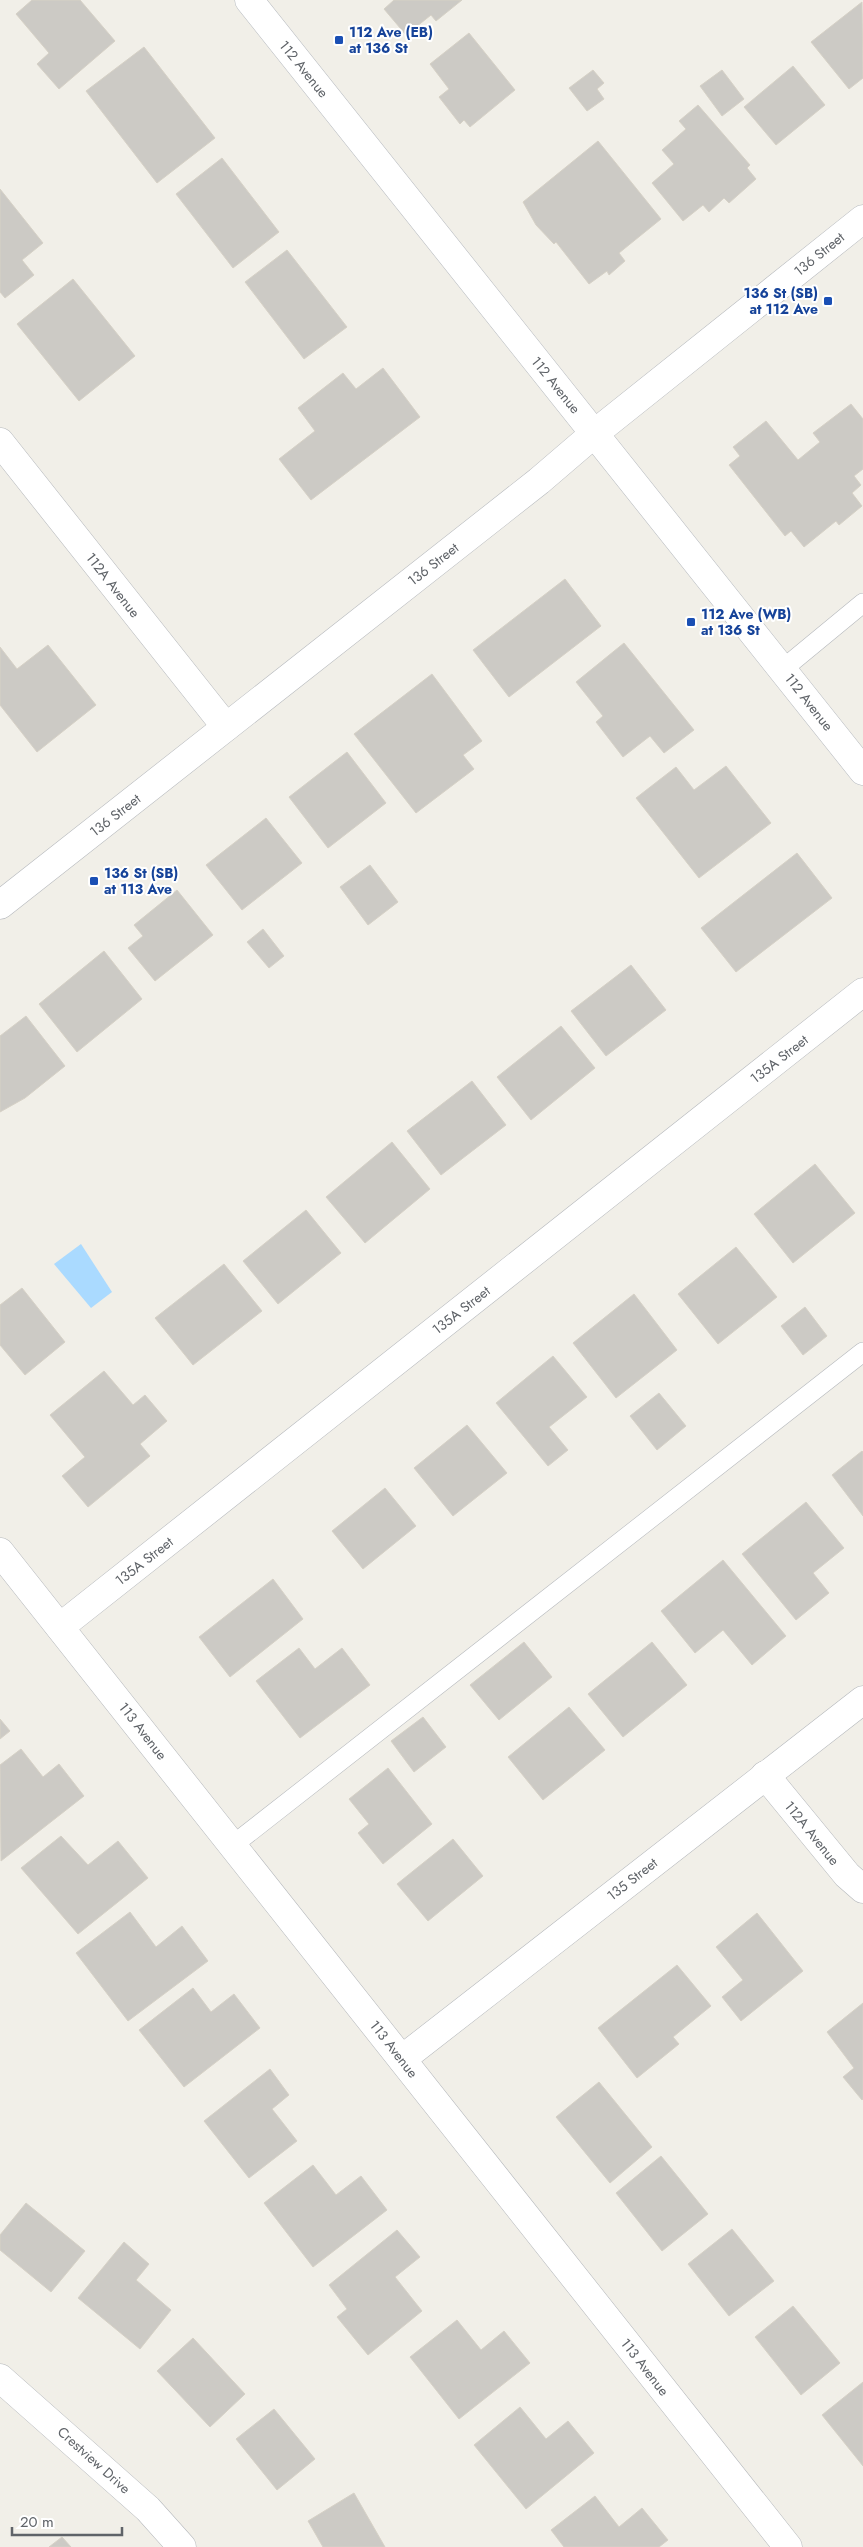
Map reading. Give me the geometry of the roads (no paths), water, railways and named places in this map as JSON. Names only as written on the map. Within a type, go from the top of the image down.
[{"type":"street","name":"112 Avenue","points":[[249,0],[863,771]]},
{"type":"street","name":"136 Street","points":[[0,905],[539,481],[595,433],[863,219]]},
{"type":"street","name":"112A Avenue","points":[[0,442],[226,727]]},
{"type":"street","name":"135A Street","points":[[60,1627],[863,992]]},
{"type":"street","name":"113 Avenue","points":[[0,1552],[788,2547]]},
{"type":"street","name":"135 Street","points":[[402,2059],[863,1700]]},
{"type":"street","name":"112A Avenue","points":[[765,1775],[847,1875],[863,1889]]},
{"type":"street","name":"Crestview Drive","points":[[0,2378],[148,2509],[182,2547]]},
{"type":"lane","points":[[783,669],[863,603]]},
{"type":"lane","points":[[233,1845],[863,1352]]},
{"type":"water","points":[[81,1244],[112,1292],[91,1308],[54,1264]]},
{"type":"place","name":"112 Ave (EB) at 136 St","points":[[339,40]]},
{"type":"place","name":"136 St (SB) at 112 Ave","points":[[828,301]]},
{"type":"place","name":"112 Ave (WB) at 136 St","points":[[691,622]]},
{"type":"place","name":"136 St (SB) at 113 Ave","points":[[94,881]]}]
